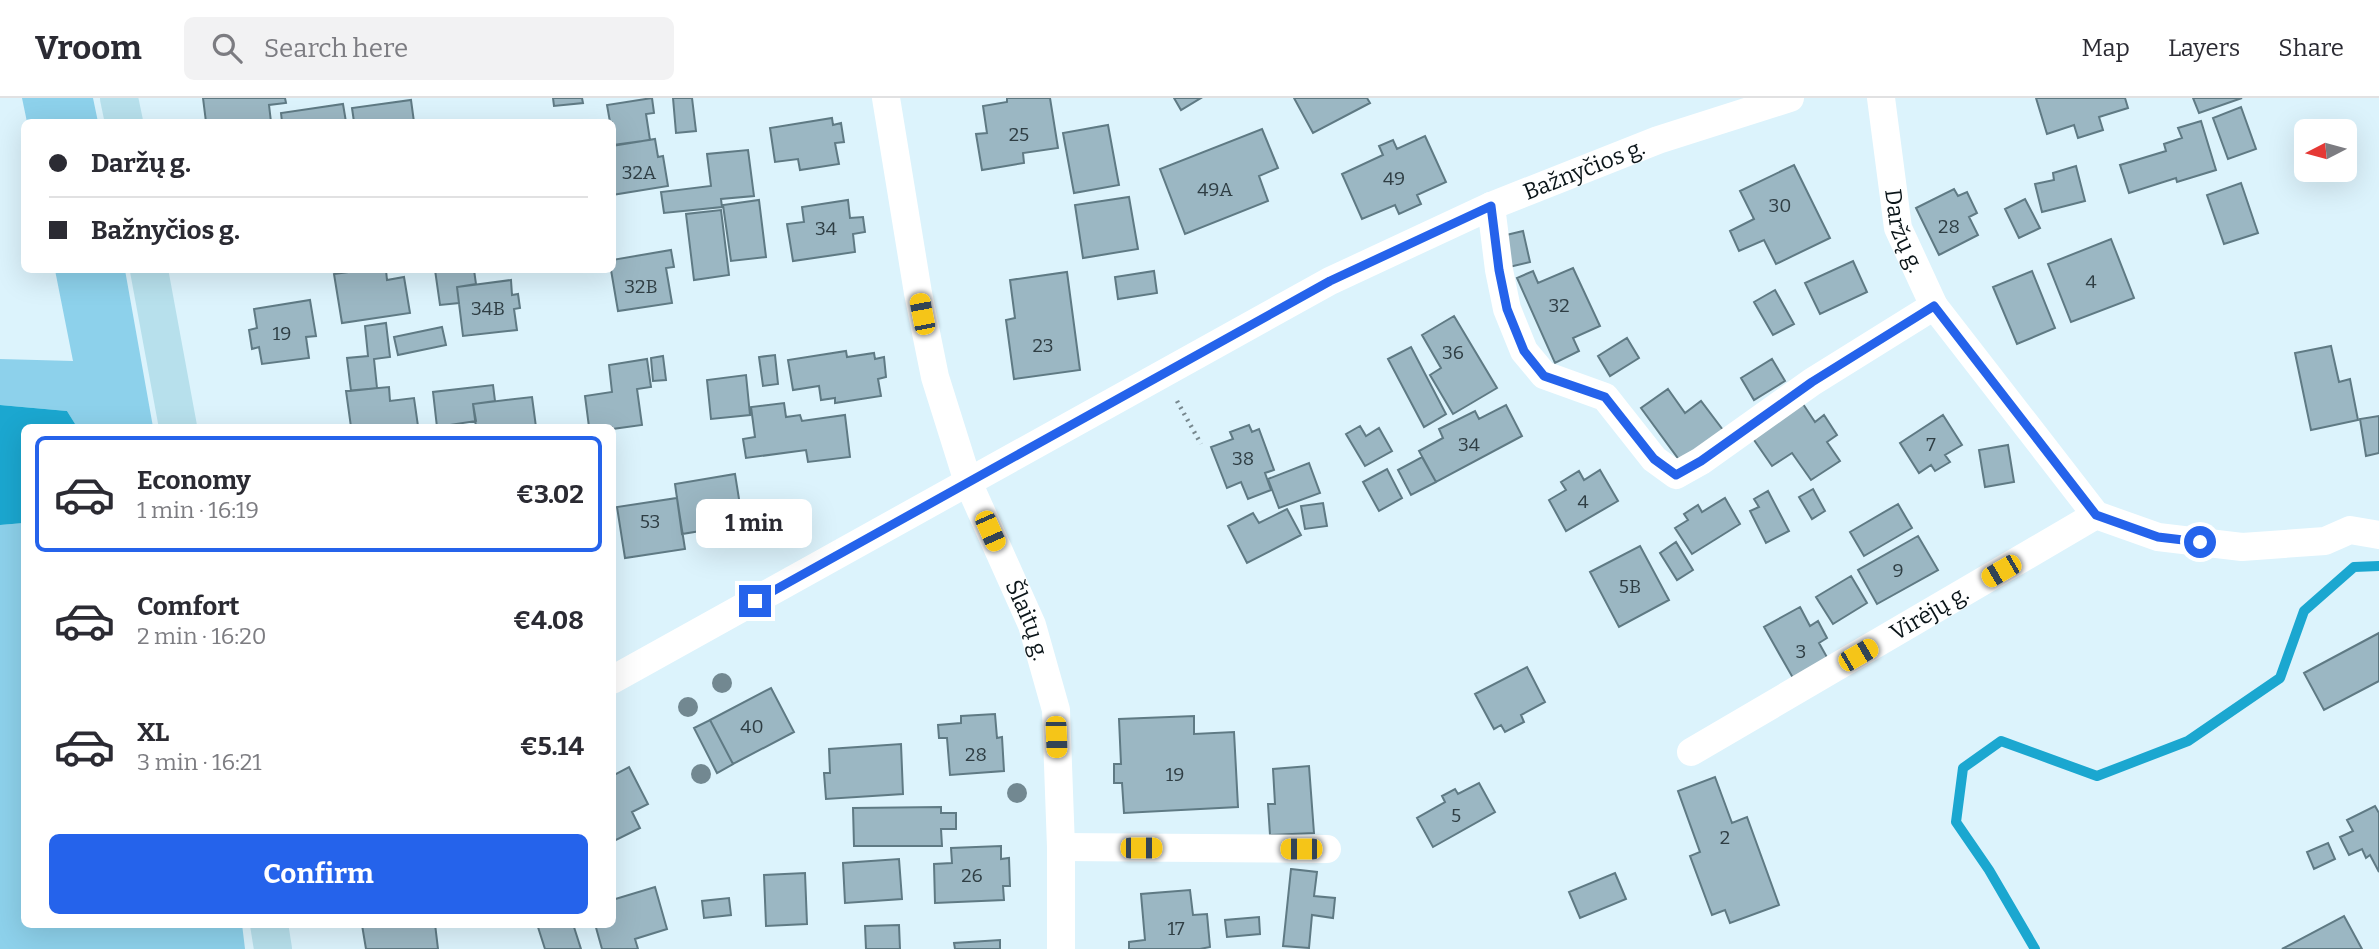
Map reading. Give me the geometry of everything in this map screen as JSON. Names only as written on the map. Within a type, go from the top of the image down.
[{"type":"street","points":[[119,98],[123,119]]},
{"type":"street","name":"Šlaitų g.","points":[[886,98],[935,377],[968,482],[1032,625],[1056,710],[1061,848],[1061,949]]},
{"type":"street","name":"Bažnyčios g.","points":[[616,678],[1330,281],[1491,206],[1658,140],[1790,98]]},
{"type":"street","name":"Daržų g.","points":[[1881,98],[1898,228],[1934,306],[2096,515]]},
{"type":"street","points":[[1491,206],[1507,309],[1524,351],[1544,376],[1605,397],[1654,459],[1676,475],[1701,461],[1812,382],[1934,306]]},
{"type":"street","points":[[150,273],[177,424]]},
{"type":"street","points":[[2096,515],[2158,537],[2242,547],[2325,541],[2350,530],[2379,534]]},
{"type":"street","name":"Virėjų g.","points":[[1691,752],[2096,515]]},
{"type":"street","points":[[1061,848],[1327,849]]},
{"type":"street","points":[[270,928],[273,949]]},
{"type":"path","points":[[1180,407],[1200,444]]},
{"type":"shaded area","points":[[22,98],[93,98],[97,119],[26,119]]},
{"type":"shaded area","points":[[56,273],[126,273],[152,424],[75,424],[67,411],[0,405],[0,359],[73,361]]},
{"type":"shaded area","points":[[0,405],[67,411],[75,424],[21,424],[21,523],[0,525]]},
{"type":"shaded area","points":[[21,523],[21,928],[242,928],[245,949],[0,949],[0,525]]},
{"type":"building","points":[[203,98],[285,98],[286,103],[269,105],[271,119],[206,119]]},
{"type":"building","points":[[553,98],[582,98],[583,103],[554,106]]},
{"type":"building","points":[[652,98],[654,113],[646,114],[650,140],[616,145],[616,119],[609,119],[607,105]]},
{"type":"building","points":[[673,98],[692,98],[696,131],[676,133]]},
{"type":"building","points":[[1007,98],[1050,98],[1058,148],[1023,153],[1024,163],[982,170],[976,134],[987,133],[983,106],[1007,102]]},
{"type":"building","points":[[1174,98],[1201,98],[1181,110]]},
{"type":"building","points":[[1294,98],[1367,98],[1370,103],[1313,133]]},
{"type":"building","points":[[2036,98],[2125,98],[2128,108],[2099,117],[2103,130],[2078,138],[2074,125],[2047,134]]},
{"type":"building","points":[[2193,98],[2242,98],[2199,113]]},
{"type":"building","points":[[411,100],[414,119],[354,119],[352,108]]},
{"type":"building","points":[[343,104],[346,119],[282,119],[281,113]]},
{"type":"building","points":[[2241,107],[2256,149],[2228,159],[2213,118]]},
{"type":"building","points":[[832,118],[833,125],[841,123],[844,142],[835,143],[839,164],[800,170],[798,159],[775,162],[770,128]]},
{"type":"building","points":[[2201,121],[2216,170],[2177,182],[2176,178],[2129,193],[2120,165],[2166,151],[2164,144],[2182,138],[2178,128]]},
{"type":"building","points":[[1108,125],[1119,185],[1074,193],[1063,133]]},
{"type":"building","points":[[1262,129],[1278,168],[1259,176],[1268,201],[1185,234],[1160,169]]},
{"type":"building","points":[[1425,136],[1446,182],[1417,195],[1421,204],[1399,214],[1395,205],[1362,219],[1342,174],[1383,155],[1379,146],[1393,140],[1397,149]]},
{"type":"building","points":[[655,139],[658,157],[663,156],[668,186],[616,194],[616,145]]},
{"type":"building","points":[[748,150],[754,196],[721,199],[722,207],[664,213],[661,192],[711,186],[707,154]]},
{"type":"building","points":[[1794,165],[1830,238],[1776,264],[1764,240],[1739,251],[1730,231],[1754,219],[1740,191]]},
{"type":"building","points":[[2076,166],[2085,201],[2042,212],[2035,184],[2054,180],[2053,173]]},
{"type":"building","points":[[2241,183],[2258,233],[2224,244],[2207,195]]},
{"type":"building","points":[[1954,189],[1958,196],[1967,192],[1977,213],[1969,217],[1978,235],[1939,255],[1916,208]]},
{"type":"building","points":[[1129,197],[1138,249],[1083,258],[1075,205]]},
{"type":"building","points":[[2025,199],[2040,228],[2019,238],[2005,209]]},
{"type":"building","points":[[759,200],[766,257],[731,261],[723,205]]},
{"type":"building","points":[[848,200],[850,218],[863,217],[865,232],[853,234],[855,252],[793,261],[787,224],[804,222],[802,207]]},
{"type":"building","points":[[721,210],[729,275],[694,280],[686,214]]},
{"type":"building","points":[[1523,231],[1530,262],[1509,267],[1502,236]]},
{"type":"building","points":[[2111,239],[2134,298],[2071,322],[2048,264]]},
{"type":"building","points":[[671,250],[674,267],[666,268],[672,303],[618,311],[612,273],[616,273],[616,259]]},
{"type":"building","points":[[1853,261],[1867,292],[1820,314],[1805,283]]},
{"type":"building","points":[[1573,268],[1600,326],[1573,338],[1579,351],[1555,363],[1517,278],[1533,271],[1538,283]]},
{"type":"building","points":[[1154,271],[1157,293],[1118,299],[1115,277]]},
{"type":"building","points":[[2032,271],[2055,328],[2017,344],[1993,287]]},
{"type":"building","points":[[1067,272],[1080,370],[1014,379],[1006,320],[1015,318],[1010,280]]},
{"type":"building","points":[[386,273],[387,280],[404,277],[410,313],[342,323],[334,274]]},
{"type":"building","points":[[435,273],[474,273],[476,284],[457,287],[459,303],[440,305]]},
{"type":"building","points":[[511,280],[512,295],[518,294],[520,308],[514,309],[517,330],[463,336],[457,287]]},
{"type":"building","points":[[1775,290],[1794,324],[1773,335],[1754,302]]},
{"type":"building","points":[[310,300],[316,336],[306,337],[309,358],[262,364],[259,347],[252,349],[249,330],[257,328],[254,309]]},
{"type":"building","points":[[1454,316],[1497,388],[1453,414],[1430,375],[1441,368],[1422,335]]},
{"type":"building","points":[[386,323],[390,357],[374,359],[377,388],[351,391],[347,358],[368,356],[365,326]]},
{"type":"building","points":[[442,327],[446,345],[398,355],[394,337]]},
{"type":"building","points":[[1627,338],[1639,358],[1610,376],[1598,356]]},
{"type":"building","points":[[2331,346],[2339,382],[2350,379],[2358,420],[2311,430],[2295,353]]},
{"type":"building","points":[[1411,347],[1446,414],[1424,427],[1388,359]]},
{"type":"building","points":[[846,351],[847,357],[874,353],[875,359],[884,357],[886,377],[878,379],[881,396],[835,403],[835,398],[821,400],[819,386],[793,390],[788,360]]},
{"type":"building","points":[[775,355],[778,384],[763,386],[759,357]]},
{"type":"building","points":[[663,356],[666,380],[653,381],[651,358]]},
{"type":"building","points":[[647,359],[651,387],[637,389],[642,425],[616,428],[616,424],[589,424],[585,396],[612,392],[609,365]]},
{"type":"building","points":[[1772,359],[1785,381],[1754,400],[1741,378]]},
{"type":"building","points":[[746,375],[750,415],[711,419],[707,380]]},
{"type":"building","points":[[493,385],[495,401],[473,404],[476,421],[437,424],[433,392]]},
{"type":"building","points":[[389,387],[390,401],[414,398],[418,424],[351,424],[346,391]]},
{"type":"building","points":[[1668,389],[1685,413],[1701,401],[1723,430],[1680,461],[1641,408]]},
{"type":"building","points":[[532,397],[536,424],[476,424],[473,404]]},
{"type":"building","points":[[784,403],[786,417],[800,415],[802,421],[845,415],[850,457],[808,462],[806,450],[746,458],[743,439],[755,437],[751,407]]},
{"type":"building","points":[[1803,404],[1815,422],[1824,415],[1837,435],[1827,442],[1840,461],[1811,480],[1792,453],[1772,466],[1752,437]]},
{"type":"building","points":[[1506,405],[1522,436],[1436,482],[1419,451],[1443,438],[1439,429],[1475,411],[1479,419]]},
{"type":"building","points":[[1943,415],[1962,445],[1945,455],[1950,462],[1935,471],[1931,465],[1919,473],[1900,443]]},
{"type":"building","points":[[2379,416],[2379,453],[2366,456],[2360,419]]},
{"type":"building","points":[[1249,425],[1252,432],[1259,429],[1274,470],[1265,473],[1271,490],[1248,499],[1241,482],[1227,488],[1211,447],[1233,439],[1230,432]]},
{"type":"building","points":[[1360,426],[1366,436],[1379,428],[1392,451],[1365,466],[1346,434]]},
{"type":"building","points":[[2008,445],[2014,482],[1985,487],[1979,450]]},
{"type":"building","points":[[1422,457],[1436,482],[1411,495],[1398,470]]},
{"type":"building","points":[[1309,463],[1320,493],[1279,508],[1268,479]]},
{"type":"building","points":[[1387,469],[1402,498],[1379,511],[1363,482]]},
{"type":"building","points":[[1600,470],[1618,501],[1566,531],[1549,500],[1566,490],[1561,482],[1579,471],[1584,480]]},
{"type":"building","points":[[735,474],[743,524],[682,534],[675,484]]},
{"type":"building","points":[[1813,489],[1825,511],[1812,519],[1799,497]]},
{"type":"building","points":[[1768,491],[1789,531],[1766,543],[1750,511],[1759,507],[1754,499]]},
{"type":"building","points":[[677,498],[685,549],[625,558],[617,507]]},
{"type":"building","points":[[1725,498],[1740,524],[1692,554],[1675,528],[1688,520],[1684,514],[1698,505],[1702,512]]},
{"type":"building","points":[[1323,503],[1327,526],[1305,529],[1301,506]]},
{"type":"building","points":[[1898,504],[1912,528],[1864,556],[1850,532]]},
{"type":"building","points":[[1287,509],[1301,535],[1247,563],[1228,526],[1253,513],[1259,523]]},
{"type":"building","points":[[1918,536],[1938,570],[1877,604],[1858,570]]},
{"type":"building","points":[[1676,542],[1693,570],[1677,580],[1660,553]]},
{"type":"building","points":[[1640,546],[1669,600],[1619,627],[1590,572]]},
{"type":"building","points":[[1851,576],[1867,603],[1833,624],[1816,597]]},
{"type":"building","points":[[1800,607],[1810,626],[1818,621],[1827,638],[1819,643],[1828,659],[1793,678],[1764,627]]},
{"type":"building","points":[[2379,633],[2379,681],[2324,710],[2304,673]]},
{"type":"building","points":[[1527,667],[1545,702],[1521,715],[1524,722],[1505,732],[1501,725],[1494,729],[1475,694]]},
{"type":"building","points":[[771,688],[794,732],[733,764],[710,720]]},
{"type":"building","points":[[995,714],[997,738],[1002,737],[1004,771],[950,775],[947,738],[939,738],[938,725],[961,723],[961,716]]},
{"type":"building","points":[[1194,716],[1194,734],[1234,732],[1238,807],[1124,813],[1122,783],[1114,783],[1114,764],[1121,764],[1119,719]]},
{"type":"building","points":[[710,720],[733,764],[717,773],[694,728]]},
{"type":"building","points":[[901,744],[903,794],[826,799],[824,773],[830,773],[829,749]]},
{"type":"building","points":[[1309,766],[1314,833],[1270,835],[1268,804],[1275,804],[1273,769]]},
{"type":"building","points":[[629,767],[648,804],[632,812],[640,828],[616,840],[616,774]]},
{"type":"building","points":[[1715,777],[1732,823],[1747,817],[1779,905],[1730,923],[1725,910],[1712,915],[1690,856],[1700,852],[1678,791]]},
{"type":"building","points":[[1479,783],[1495,812],[1433,847],[1417,818],[1445,802],[1442,796],[1455,789],[1458,794]]},
{"type":"building","points":[[2375,806],[2379,813],[2379,872],[2370,855],[2366,858],[2362,849],[2349,855],[2340,837],[2353,831],[2347,820]]},
{"type":"building","points":[[941,807],[941,813],[956,813],[956,829],[941,829],[942,846],[854,846],[853,808]]},
{"type":"building","points":[[2328,843],[2335,859],[2314,869],[2307,852]]},
{"type":"building","points":[[1001,846],[1001,859],[1009,858],[1010,886],[1003,886],[1004,900],[935,903],[934,864],[952,863],[951,848]]},
{"type":"building","points":[[899,859],[902,899],[845,903],[843,863]]},
{"type":"building","points":[[1291,869],[1317,872],[1314,896],[1335,898],[1333,918],[1312,915],[1309,948],[1283,946]]},
{"type":"building","points":[[805,873],[807,924],[766,926],[764,875]]},
{"type":"building","points":[[1615,873],[1626,899],[1580,918],[1569,892]]},
{"type":"building","points":[[655,887],[667,929],[635,939],[638,949],[602,949],[596,928],[616,928],[616,899]]},
{"type":"building","points":[[1190,890],[1193,915],[1207,914],[1210,947],[1129,949],[1129,942],[1145,940],[1141,894]]},
{"type":"building","points":[[729,898],[731,915],[704,918],[702,901]]},
{"type":"building","points":[[2344,916],[2362,949],[2282,949]]},
{"type":"building","points":[[1259,917],[1260,934],[1227,937],[1225,920]]},
{"type":"building","points":[[899,925],[900,949],[866,949],[865,926]]},
{"type":"building","points":[[362,928],[435,928],[438,949],[366,949]]},
{"type":"building","points":[[538,928],[574,928],[581,949],[545,949]]},
{"type":"building","points":[[1000,940],[1000,949],[955,949],[954,943]]},
{"type":"waterway","points":[[2035,949],[1989,870],[1956,822],[1963,768],[2001,741],[2097,776],[2188,741],[2280,678],[2304,611],[2354,567],[2379,566]]},
{"type":"route","points":[[755,601],[1330,281],[1491,206],[1507,309],[1524,351],[1544,376],[1605,397],[1654,459],[1676,475],[1701,461],[1812,382],[1934,306],[2096,515],[2158,537],[2200,542]]}]
